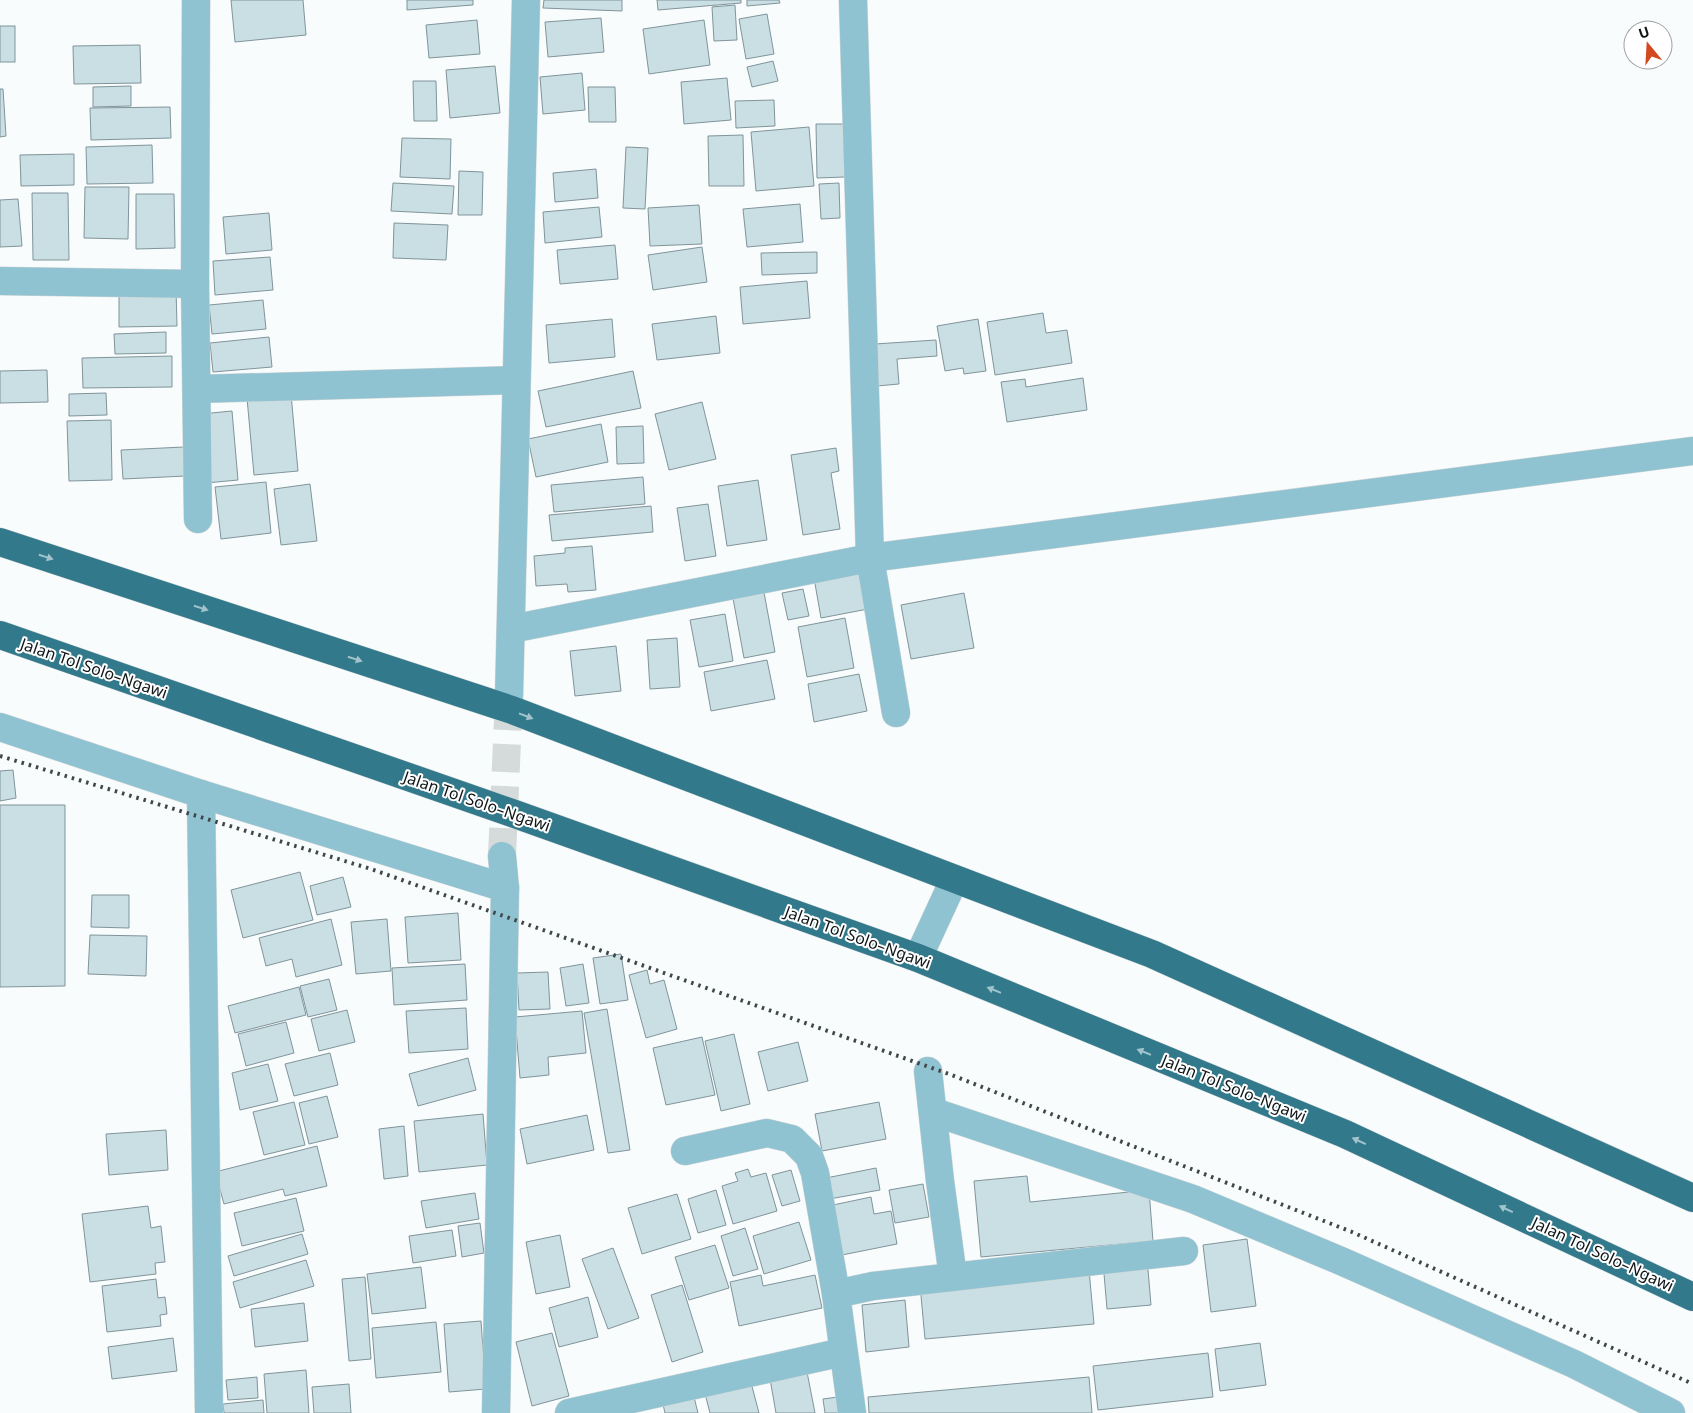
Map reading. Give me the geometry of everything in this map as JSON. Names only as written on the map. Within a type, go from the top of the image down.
[{"type":"highway","points":[[0,542],[512,710],[1152,954],[1693,1198]]},
{"type":"highway","name":"Jalan Tol Solo–Ngawi","points":[[0,635],[521,816],[918,958],[1345,1134],[1693,1297]]},
{"type":"street","points":[[196,0],[195,284],[198,519]]},
{"type":"street","points":[[509,696],[526,0]]},
{"type":"street","points":[[853,0],[870,558],[896,713]]},
{"type":"street","points":[[0,280],[195,284]]},
{"type":"street","points":[[197,389],[516,380]]},
{"type":"street","points":[[511,629],[870,558],[1693,451]]},
{"type":"street","points":[[0,727],[201,794],[505,888]]},
{"type":"street","points":[[201,794],[209,1413]]},
{"type":"street","points":[[496,1413],[505,888],[502,856]]},
{"type":"street","points":[[918,958],[954,880]]},
{"type":"street","points":[[928,1071],[953,1277]]},
{"type":"street","points":[[934,1112],[1193,1199],[1341,1261],[1565,1360],[1671,1413]]},
{"type":"street","points":[[685,1151],[767,1132],[792,1139],[809,1156],[814,1173],[836,1294],[852,1413]]},
{"type":"street","points":[[836,1294],[873,1286],[1184,1251]]},
{"type":"street","points":[[569,1413],[843,1352]]},
{"type":"building","points":[[231,0],[303,0],[306,35],[235,42]]},
{"type":"building","points":[[407,0],[473,0],[473,5],[407,10]]},
{"type":"building","points":[[544,0],[622,0],[622,11],[543,8]]},
{"type":"building","points":[[657,0],[741,0],[741,3],[658,10]]},
{"type":"building","points":[[747,0],[779,0],[780,3],[747,6]]},
{"type":"building","points":[[735,5],[737,40],[714,41],[712,7]]},
{"type":"building","points":[[767,14],[774,54],[746,59],[739,19]]},
{"type":"building","points":[[601,18],[604,52],[548,57],[545,22]]},
{"type":"building","points":[[477,20],[480,54],[429,58],[426,25]]},
{"type":"building","points":[[704,20],[710,65],[649,74],[643,29]]},
{"type":"building","points":[[0,26],[15,26],[15,62],[0,62]]},
{"type":"building","points":[[140,45],[141,83],[74,84],[73,46]]},
{"type":"building","points":[[773,61],[778,81],[752,87],[747,67]]},
{"type":"building","points":[[495,66],[500,113],[450,118],[446,70]]},
{"type":"building","points":[[582,73],[585,110],[543,114],[540,77]]},
{"type":"building","points":[[727,78],[731,120],[684,124],[681,82]]},
{"type":"building","points":[[413,81],[436,81],[437,121],[414,121]]},
{"type":"building","points":[[131,86],[131,106],[93,107],[93,87]]},
{"type":"building","points":[[588,87],[615,87],[616,122],[589,122]]},
{"type":"building","points":[[0,89],[3,89],[6,136],[0,137]]},
{"type":"building","points":[[774,100],[775,126],[736,128],[735,101]]},
{"type":"building","points":[[170,107],[171,138],[91,140],[90,108]]},
{"type":"building","points":[[816,124],[844,124],[845,177],[817,178]]},
{"type":"building","points":[[809,127],[814,186],[756,191],[751,132]]},
{"type":"building","points":[[743,135],[744,186],[709,186],[708,136]]},
{"type":"building","points":[[402,138],[451,139],[450,179],[400,177]]},
{"type":"building","points":[[152,145],[153,183],[87,184],[86,147]]},
{"type":"building","points":[[626,147],[648,148],[645,209],[623,208]]},
{"type":"building","points":[[74,154],[74,185],[21,186],[20,155]]},
{"type":"building","points":[[596,169],[598,198],[555,202],[553,173]]},
{"type":"building","points":[[459,171],[483,172],[482,215],[458,215]]},
{"type":"building","points":[[393,183],[454,186],[452,214],[391,211]]},
{"type":"building","points":[[839,183],[840,218],[821,219],[819,184]]},
{"type":"building","points":[[85,187],[129,187],[128,239],[84,238]]},
{"type":"building","points":[[32,193],[68,193],[69,260],[33,260]]},
{"type":"building","points":[[136,194],[174,194],[175,248],[136,249]]},
{"type":"building","points":[[18,199],[22,246],[0,247],[0,200]]},
{"type":"building","points":[[800,204],[803,242],[747,247],[743,209]]},
{"type":"building","points":[[699,205],[702,244],[650,246],[648,208]]},
{"type":"building","points":[[599,207],[602,237],[545,243],[543,212]]},
{"type":"building","points":[[269,213],[272,250],[226,254],[223,217]]},
{"type":"building","points":[[394,223],[448,225],[446,260],[393,258]]},
{"type":"building","points":[[615,245],[618,279],[560,284],[557,250]]},
{"type":"building","points":[[702,247],[707,282],[653,290],[648,255]]},
{"type":"building","points":[[817,252],[817,273],[762,275],[761,253]]},
{"type":"building","points":[[270,257],[273,290],[215,295],[213,261]]},
{"type":"building","points":[[807,281],[810,318],[743,324],[740,287]]},
{"type":"building","points":[[176,289],[177,326],[119,327],[119,290]]},
{"type":"building","points":[[263,300],[266,329],[212,334],[209,305]]},
{"type":"building","points":[[1043,313],[1046,333],[1067,330],[1072,363],[995,375],[987,322]]},
{"type":"building","points":[[716,316],[720,353],[657,360],[652,324]]},
{"type":"building","points":[[612,319],[615,357],[549,363],[546,325]]},
{"type":"building","points":[[978,319],[986,371],[964,374],[963,368],[945,371],[937,326]]},
{"type":"building","points":[[166,332],[166,353],[115,354],[114,334]]},
{"type":"building","points":[[269,337],[272,367],[213,372],[210,343]]},
{"type":"building","points":[[936,340],[937,356],[897,359],[899,384],[877,386],[875,344]]},
{"type":"building","points":[[172,356],[172,387],[83,388],[82,358]]},
{"type":"building","points":[[47,370],[48,402],[0,403],[0,371]]},
{"type":"building","points":[[633,371],[641,408],[546,427],[538,391]]},
{"type":"building","points":[[1083,378],[1087,410],[1007,422],[1001,382],[1025,379],[1026,387]]},
{"type":"building","points":[[106,393],[107,415],[69,416],[69,394]]},
{"type":"building","points":[[291,394],[298,471],[254,475],[247,398]]},
{"type":"building","points":[[702,402],[716,459],[669,470],[655,414]]},
{"type":"building","points":[[232,411],[238,480],[206,483],[201,414]]},
{"type":"building","points":[[111,420],[112,480],[69,481],[67,421]]},
{"type":"building","points":[[601,424],[608,462],[536,477],[528,439]]},
{"type":"building","points":[[643,426],[644,463],[617,464],[616,427]]},
{"type":"building","points":[[184,447],[186,476],[123,479],[121,450]]},
{"type":"building","points":[[836,448],[839,471],[831,473],[840,529],[803,535],[791,455]]},
{"type":"building","points":[[643,477],[645,504],[554,512],[551,485]]},
{"type":"building","points":[[758,480],[767,540],[727,546],[718,486]]},
{"type":"building","points":[[266,482],[271,533],[221,539],[215,487]]},
{"type":"building","points":[[310,484],[317,541],[281,545],[274,489]]},
{"type":"building","points":[[708,504],[716,556],[685,561],[677,508]]},
{"type":"building","points":[[651,506],[653,532],[552,541],[549,515]]},
{"type":"building","points":[[592,546],[596,590],[568,592],[567,584],[536,586],[534,556],[565,553],[565,548]]},
{"type":"building","points":[[862,570],[868,609],[821,618],[814,578]]},
{"type":"building","points":[[763,587],[775,652],[744,658],[732,593]]},
{"type":"building","points":[[803,589],[809,616],[788,620],[782,593]]},
{"type":"building","points":[[964,593],[974,648],[911,659],[901,605]]},
{"type":"building","points":[[725,614],[733,661],[699,667],[690,620]]},
{"type":"building","points":[[845,618],[854,668],[807,677],[798,627]]},
{"type":"building","points":[[677,638],[680,687],[650,689],[647,640]]},
{"type":"building","points":[[616,646],[621,691],[575,696],[570,651]]},
{"type":"building","points":[[767,660],[775,699],[711,711],[704,672]]},
{"type":"building","points":[[859,674],[867,711],[814,722],[808,684]]},
{"type":"building","points":[[13,770],[16,798],[0,801],[0,771]]},
{"type":"building","points":[[0,805],[65,805],[65,986],[0,987]]},
{"type":"building","points":[[300,872],[313,920],[243,938],[231,890]]},
{"type":"building","points":[[343,877],[351,907],[317,915],[310,886]]},
{"type":"building","points":[[92,895],[129,895],[129,928],[91,927]]},
{"type":"building","points":[[458,913],[461,960],[408,963],[405,917]]},
{"type":"building","points":[[331,919],[342,965],[296,977],[292,959],[266,966],[259,938]]},
{"type":"building","points":[[387,919],[391,971],[356,974],[351,922]]},
{"type":"building","points":[[90,935],[147,936],[146,976],[88,974]]},
{"type":"building","points":[[621,954],[628,1000],[600,1004],[593,958]]},
{"type":"building","points":[[465,964],[467,1000],[394,1005],[392,968]]},
{"type":"building","points":[[583,964],[589,1003],[566,1006],[560,968]]},
{"type":"building","points":[[647,970],[650,984],[664,980],[677,1029],[646,1038],[629,975]]},
{"type":"building","points":[[548,972],[550,1009],[519,1010],[517,973]]},
{"type":"building","points":[[329,979],[337,1010],[308,1017],[300,986]]},
{"type":"building","points":[[299,987],[306,1015],[235,1033],[228,1006]]},
{"type":"building","points":[[466,1008],[468,1049],[409,1053],[406,1011]]},
{"type":"building","points":[[607,1009],[630,1150],[608,1153],[584,1013]]},
{"type":"building","points":[[347,1010],[355,1042],[319,1051],[311,1019]]},
{"type":"building","points":[[582,1011],[586,1053],[548,1057],[549,1075],[520,1078],[515,1017]]},
{"type":"building","points":[[286,1022],[294,1053],[246,1066],[238,1034]]},
{"type":"building","points":[[734,1034],[750,1104],[721,1111],[705,1041]]},
{"type":"building","points":[[702,1037],[715,1095],[666,1105],[653,1048]]},
{"type":"building","points":[[798,1042],[808,1081],[768,1091],[758,1052]]},
{"type":"building","points":[[330,1053],[338,1085],[294,1096],[285,1064]]},
{"type":"building","points":[[468,1058],[476,1090],[418,1106],[409,1074]]},
{"type":"building","points":[[268,1064],[278,1101],[240,1110],[232,1073]]},
{"type":"building","points":[[327,1096],[338,1137],[309,1144],[299,1103]]},
{"type":"building","points":[[294,1102],[305,1145],[264,1155],[253,1112]]},
{"type":"building","points":[[879,1102],[886,1139],[822,1151],[815,1114]]},
{"type":"building","points":[[483,1114],[487,1165],[419,1172],[414,1121]]},
{"type":"building","points":[[587,1115],[594,1150],[527,1164],[520,1129]]},
{"type":"building","points":[[404,1126],[408,1176],[384,1179],[379,1129]]},
{"type":"building","points":[[166,1130],[168,1170],[109,1175],[106,1134]]},
{"type":"building","points":[[317,1146],[327,1186],[285,1196],[283,1189],[224,1204],[215,1172]]},
{"type":"building","points":[[876,1168],[880,1190],[829,1199],[826,1178]]},
{"type":"building","points":[[748,1169],[751,1177],[766,1173],[777,1211],[733,1224],[722,1186],[738,1181],[735,1173]]},
{"type":"building","points":[[791,1170],[800,1201],[782,1206],[772,1175]]},
{"type":"building","points":[[1027,1176],[1030,1202],[1149,1190],[1153,1241],[981,1257],[974,1181]]},
{"type":"building","points":[[923,1184],[929,1217],[895,1223],[889,1190]]},
{"type":"building","points":[[716,1190],[726,1225],[698,1233],[688,1199]]},
{"type":"building","points":[[475,1193],[479,1219],[426,1228],[421,1201]]},
{"type":"building","points":[[677,1194],[691,1239],[642,1254],[628,1208]]},
{"type":"building","points":[[871,1197],[874,1214],[891,1211],[897,1244],[842,1255],[833,1205]]},
{"type":"building","points":[[296,1198],[304,1231],[242,1246],[234,1213]]},
{"type":"building","points":[[148,1206],[151,1228],[161,1226],[165,1262],[155,1263],[156,1274],[90,1282],[82,1214]]},
{"type":"building","points":[[799,1222],[811,1260],[764,1274],[753,1236]]},
{"type":"building","points":[[480,1223],[484,1253],[462,1257],[458,1226]]},
{"type":"building","points":[[745,1228],[758,1269],[733,1276],[721,1236]]},
{"type":"building","points":[[452,1230],[456,1256],[413,1263],[409,1236]]},
{"type":"building","points":[[302,1234],[308,1254],[234,1276],[228,1256]]},
{"type":"building","points":[[560,1235],[570,1287],[536,1294],[526,1242]]},
{"type":"building","points":[[1247,1239],[1256,1306],[1211,1312],[1203,1245]]},
{"type":"building","points":[[715,1245],[729,1288],[689,1300],[675,1257]]},
{"type":"building","points":[[613,1248],[639,1318],[608,1329],[582,1259]]},
{"type":"building","points":[[1147,1258],[1151,1305],[1107,1309],[1103,1262]]},
{"type":"building","points":[[306,1260],[314,1286],[240,1308],[233,1282]]},
{"type":"building","points":[[421,1267],[426,1308],[372,1314],[367,1274]]},
{"type":"building","points":[[1089,1270],[1094,1324],[925,1339],[920,1285]]},
{"type":"building","points":[[761,1275],[763,1286],[815,1275],[822,1308],[739,1326],[730,1282]]},
{"type":"building","points":[[365,1277],[371,1359],[349,1361],[342,1279]]},
{"type":"building","points":[[156,1279],[158,1298],[165,1297],[167,1314],[160,1315],[161,1326],[107,1332],[102,1286]]},
{"type":"building","points":[[682,1285],[703,1352],[672,1362],[651,1295]]},
{"type":"building","points":[[588,1297],[598,1337],[559,1347],[549,1308]]},
{"type":"building","points":[[905,1300],[909,1347],[866,1352],[862,1305]]},
{"type":"building","points":[[304,1303],[308,1341],[255,1347],[251,1309]]},
{"type":"building","points":[[481,1321],[486,1389],[449,1392],[444,1324]]},
{"type":"building","points":[[436,1322],[441,1372],[376,1378],[372,1328]]},
{"type":"building","points":[[552,1333],[569,1396],[532,1406],[516,1342]]},
{"type":"building","points":[[173,1338],[177,1371],[112,1379],[108,1347]]},
{"type":"building","points":[[1260,1343],[1266,1385],[1220,1391],[1215,1349]]},
{"type":"building","points":[[1208,1353],[1213,1397],[1098,1410],[1093,1366]]},
{"type":"building","points":[[306,1370],[309,1413],[267,1413],[264,1374]]},
{"type":"building","points":[[807,1372],[815,1413],[776,1413],[770,1379]]},
{"type":"building","points":[[749,1375],[759,1413],[710,1413],[703,1386]]},
{"type":"building","points":[[257,1377],[258,1398],[228,1400],[226,1380]]},
{"type":"building","points":[[1089,1377],[1092,1413],[869,1413],[868,1397]]},
{"type":"building","points":[[349,1384],[351,1413],[314,1413],[312,1387]]},
{"type":"building","points":[[693,1393],[698,1413],[665,1413],[662,1400]]},
{"type":"building","points":[[845,1396],[847,1413],[825,1413],[823,1399]]},
{"type":"building","points":[[263,1400],[264,1413],[224,1413],[223,1404]]},
{"type":"tunnel","points":[[502,856],[509,696]]},
{"type":"railway","points":[[0,756],[371,869],[949,1074],[1352,1232],[1693,1384]]}]
